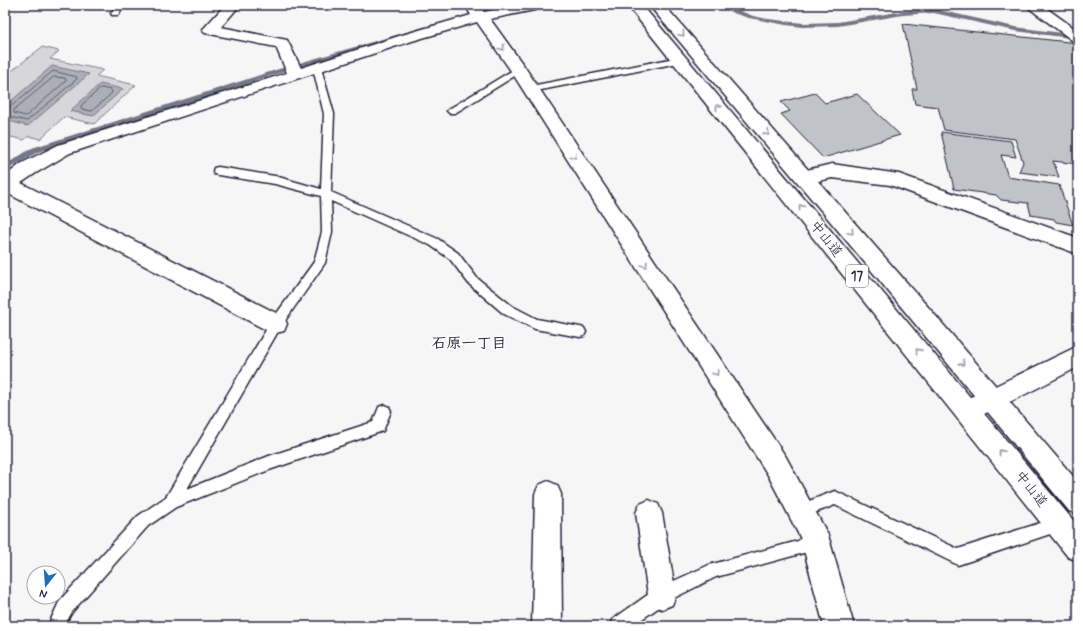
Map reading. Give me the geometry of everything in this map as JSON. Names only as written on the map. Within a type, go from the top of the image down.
[{"type":"main road","points":[[233,5],[210,30],[282,43],[296,75]]},
{"type":"main road","points":[[276,324],[6,185],[29,168],[64,149],[296,75],[407,38],[476,12],[539,5]]},
{"type":"main road","name":"中山道","points":[[634,5],[967,410],[1078,548]]},
{"type":"main road","name":"中山道","points":[[656,5],[805,177],[1078,502]]},
{"type":"main road","points":[[1032,5],[1073,34]]},
{"type":"main road","points":[[476,12],[531,89],[777,466],[814,536],[839,626]]},
{"type":"main road","points":[[805,177],[832,172],[892,179],[1078,246]]},
{"type":"main road","points":[[967,410],[993,399],[1078,356]]},
{"type":"main road","points":[[546,626],[548,494]]},
{"type":"main road","points":[[649,513],[662,595]]},
{"type":"lane","points":[[115,13],[121,5]]},
{"type":"lane","points":[[531,89],[680,60]]},
{"type":"lane","points":[[171,502],[276,324],[319,263],[326,232],[329,114],[317,68]]},
{"type":"lane","points":[[452,111],[518,70]]},
{"type":"lane","points":[[218,171],[275,180],[326,194],[434,242],[454,256],[473,281],[508,310],[535,324],[580,332]]},
{"type":"lane","points":[[56,626],[66,606],[143,521],[171,502],[269,463],[378,427],[384,411]]},
{"type":"lane","points":[[801,511],[835,498],[958,557],[1059,524]]},
{"type":"lane","points":[[618,626],[662,595],[714,570],[802,547],[814,536]]},
{"type":"shaded area","points":[[42,47],[59,51],[50,59],[103,70],[96,76],[136,85],[94,124],[64,117],[40,139],[29,136],[24,140],[7,136],[5,137],[5,76]]},
{"type":"water","points":[[52,66],[89,74],[28,126],[5,120],[5,106]]},
{"type":"water","points":[[100,84],[123,89],[93,116],[70,111]]},
{"type":"building","points":[[903,24],[1078,43],[1078,164],[1053,161],[1059,177],[1019,172],[1023,162],[1015,139],[944,130],[938,107],[915,104],[912,89],[917,89]]},
{"type":"building","points":[[815,93],[825,103],[857,94],[900,135],[823,158],[781,114],[790,111],[781,102]]},
{"type":"building","points":[[941,132],[1011,141],[1016,157],[1001,155],[1008,177],[1059,185],[1073,225],[1056,222],[1054,219],[1031,215],[1028,203],[1001,200],[996,195],[954,189]]},
{"type":"waterway","points":[[489,11],[513,5]]},
{"type":"waterway","points":[[720,5],[751,17],[786,24],[803,25],[838,24],[903,13],[934,11],[1015,29],[1078,37]]},
{"type":"waterway","points":[[5,168],[35,150],[284,69],[434,26]]},
{"type":"district","name":"石原一丁目","points":[[469,344]]}]
